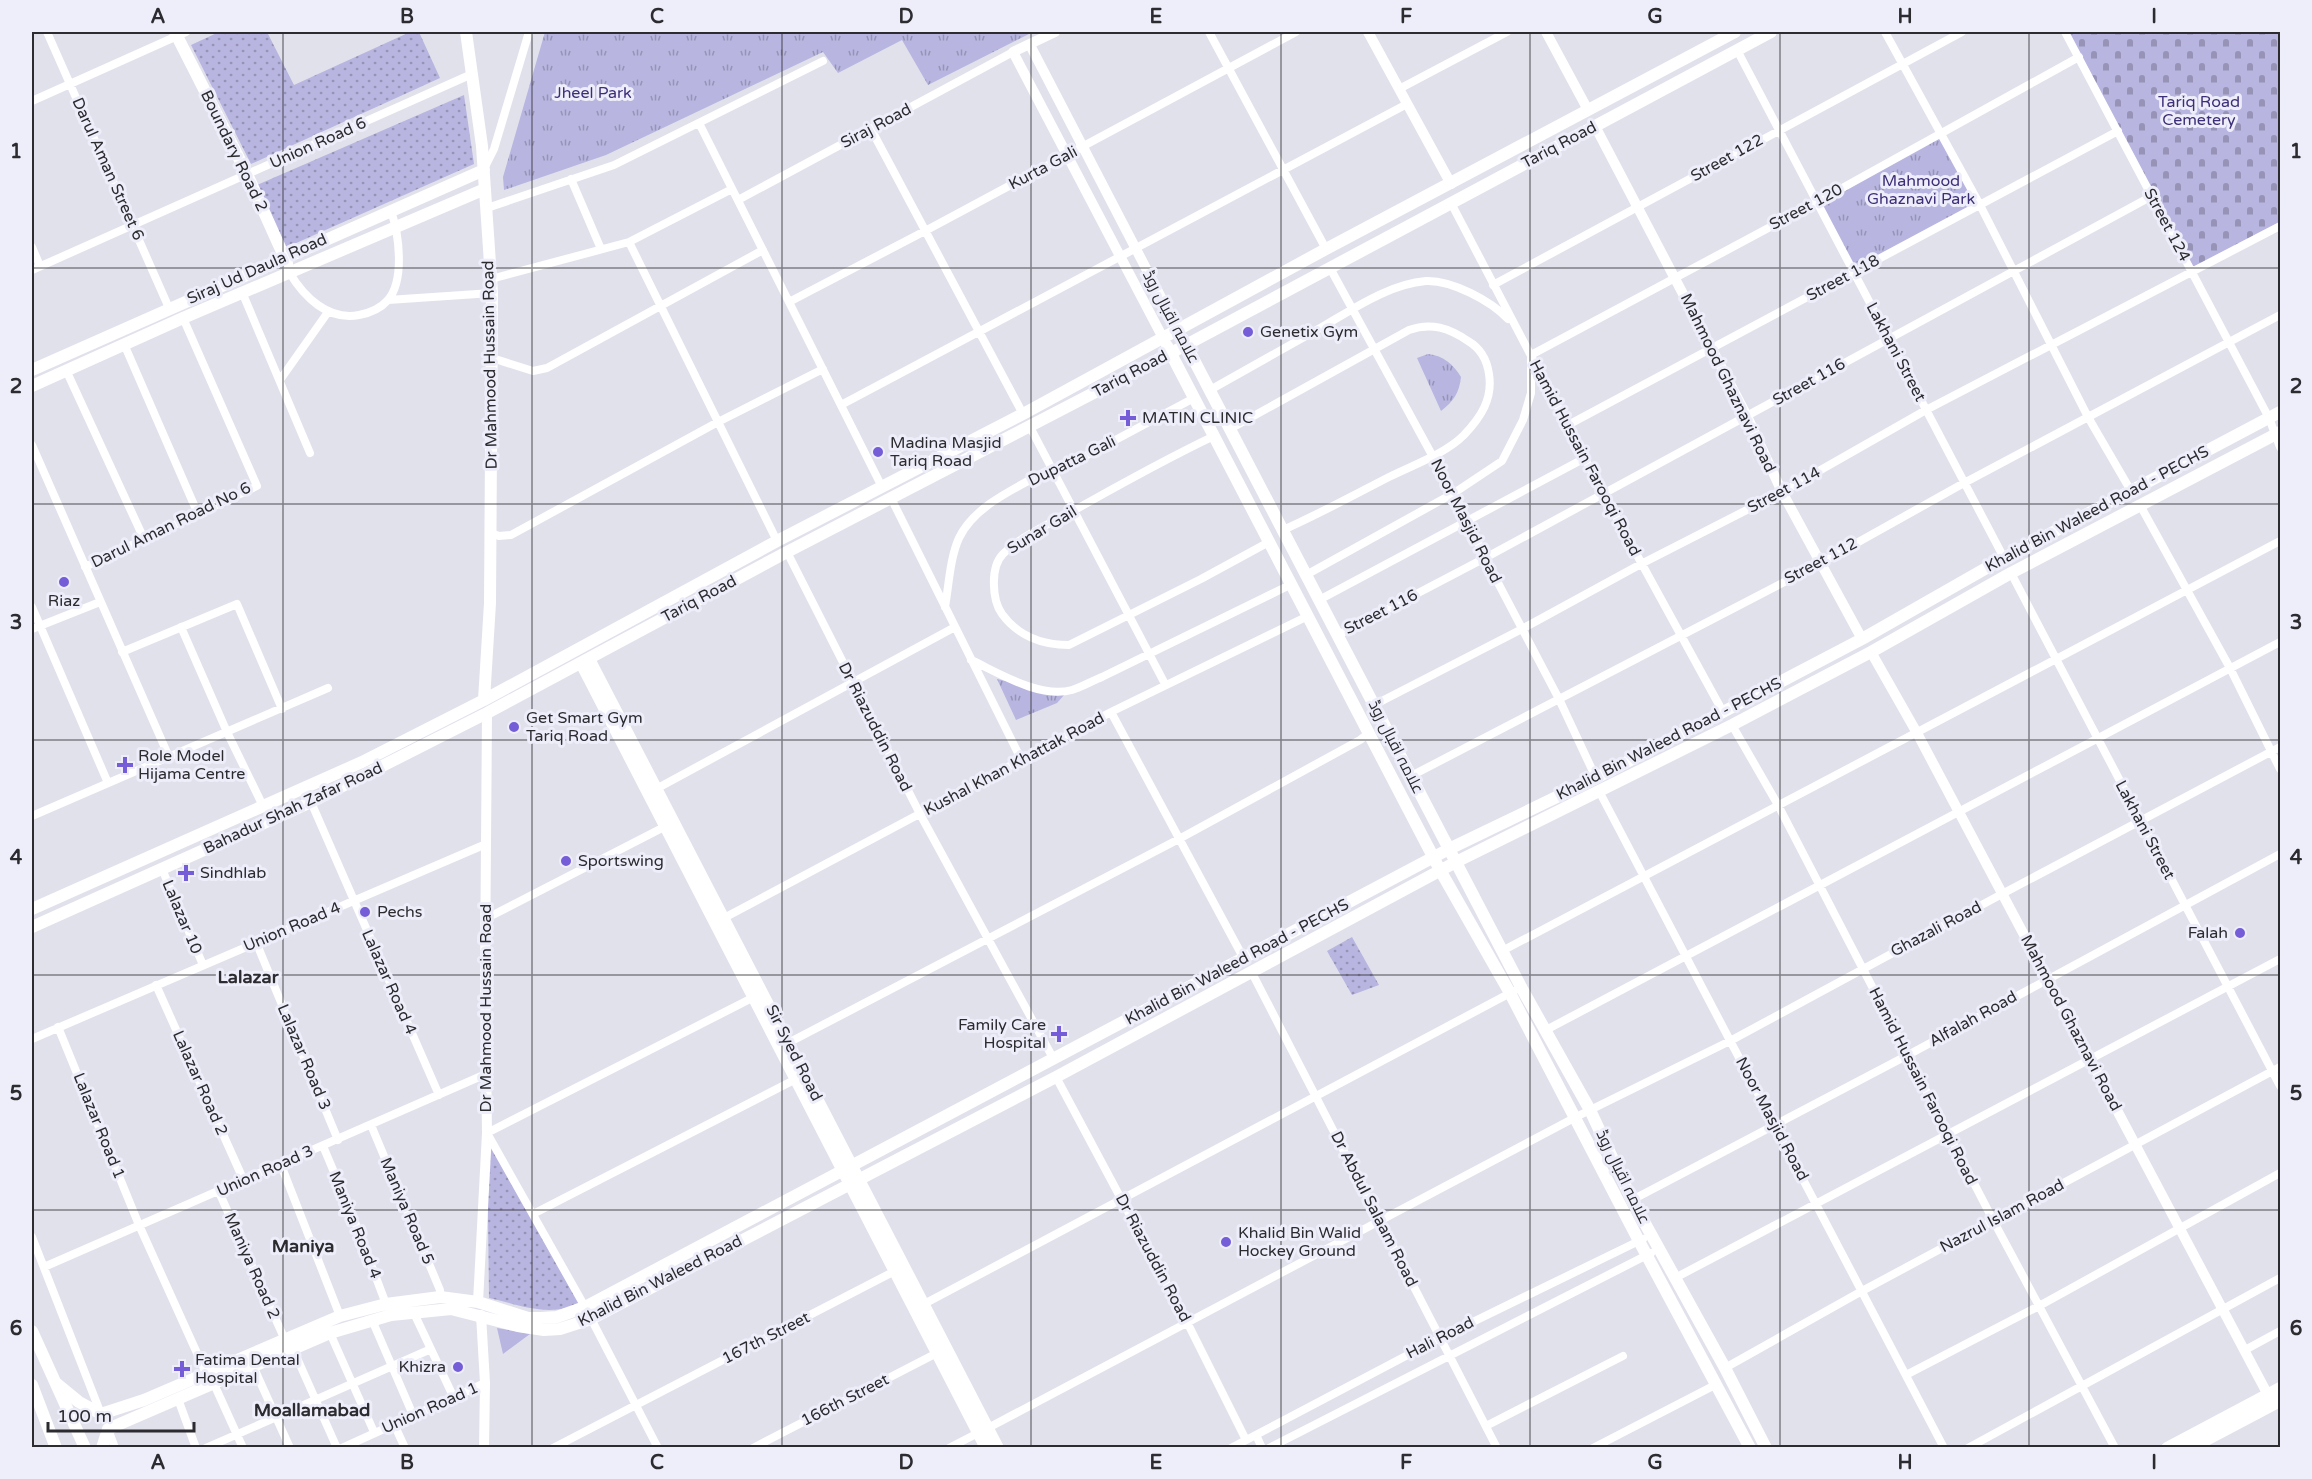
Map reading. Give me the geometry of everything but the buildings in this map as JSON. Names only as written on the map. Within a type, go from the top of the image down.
[{"type":"main road","name":"Dr Mahmood Hussain Road","points":[[466,32],[484,170],[492,293],[490,603],[484,700]]},
{"type":"main road","name":"Tariq Road","points":[[487,713],[787,552],[1030,428],[1771,32]]},
{"type":"main road","name":"Boundary Road 2","points":[[179,33],[247,174],[285,257],[289,272]]},
{"type":"main road","name":"Tariq Road","points":[[484,700],[777,541],[1023,414],[1731,33]]},
{"type":"main road","name":"Siraj Ud Daula Road","points":[[32,370],[484,170]]},
{"type":"main road","name":"Siraj Ud Daula Road","points":[[32,386],[242,292],[485,189]]},
{"type":"main road","name":"علامہ اقبال روڈ","points":[[1178,330],[1521,987],[1590,1110],[1632,1200],[1725,1368],[1766,1448]]},
{"type":"main road","name":"علامہ اقبال روڈ","points":[[1162,338],[1440,870],[1510,993],[1750,1448]]},
{"type":"main road","name":"Khalid Bin Waleed Road - PECHS","points":[[1056,1077],[1597,785],[1723,712],[1862,639],[2004,558],[2275,415]]},
{"type":"main road","name":"Khalid Bin Waleed Road - PECHS","points":[[1053,1058],[1449,849],[1732,725],[2140,505],[2278,438]]},
{"type":"main road","name":"Sir Syed Road","points":[[585,661],[656,789],[669,824],[723,918],[758,996],[789,1043],[800,1077]]},
{"type":"main road","name":"Sir Syed Road","points":[[585,661],[800,1077],[852,1165],[937,1353],[983,1430],[998,1448]]},
{"type":"main road","name":"Bahadur Shah Zafar Road","points":[[33,906],[362,762],[484,700]]},
{"type":"main road","name":"Bahadur Shah Zafar Road","points":[[32,927],[310,802],[487,713]]},
{"type":"main road","name":"Khalid Bin Waleed Road","points":[[108,1429],[147,1406],[178,1399],[210,1378],[289,1345],[372,1320],[413,1311],[451,1309],[518,1326],[544,1330],[560,1329],[824,1179],[1053,1058]]},
{"type":"main road","name":"Khalid Bin Waleed Road","points":[[210,1378],[253,1366],[340,1316],[386,1304],[440,1297],[478,1302],[528,1318],[588,1313],[859,1179],[1056,1077]]},
{"type":"main road","points":[[852,1165],[860,1169],[859,1179]]},
{"type":"main road","points":[[824,1179],[829,1183],[831,1193]]},
{"type":"main road","name":"Sir Syed Road","points":[[859,1179],[895,1271],[924,1304],[970,1406]]},
{"type":"main road","points":[[32,1331],[85,1448]]},
{"type":"main road","points":[[101,1414],[147,1406],[210,1378]]},
{"type":"main road","points":[[57,1384],[79,1402],[101,1414],[108,1429],[102,1448]]},
{"type":"main road","points":[[2167,1448],[2280,1388]]},
{"type":"main road","points":[[32,1391],[56,1448]]},
{"type":"main road","points":[[2192,1448],[2280,1401]]},
{"type":"main road","name":"Sir Syed Road","points":[[983,1430],[986,1448]]},
{"type":"street","name":"Darul Aman Street 6","points":[[47,32],[169,308]]},
{"type":"street","points":[[484,170],[494,149],[529,32]]},
{"type":"street","points":[[1013,52],[1055,32]]},
{"type":"street","points":[[1209,32],[1326,249]]},
{"type":"street","name":"Kurta Gali","points":[[789,302],[1296,32]]},
{"type":"street","points":[[1368,32],[1451,184]]},
{"type":"street","points":[[1400,89],[1507,32]]},
{"type":"street","points":[[1546,32],[1588,110]]},
{"type":"street","points":[[1885,32],[1980,205],[2088,417],[2131,491]]},
{"type":"street","name":"Street 122","points":[[1493,285],[1962,32]]},
{"type":"street","name":"Street 124","points":[[2066,32],[2229,342],[2275,415],[2278,438]]},
{"type":"street","points":[[32,101],[179,33]]},
{"type":"street","name":"علامہ اقبال روڈ","points":[[1030,45],[1178,330]]},
{"type":"street","name":"Lakhani Street","points":[[1737,50],[2004,558]]},
{"type":"street","name":"علامہ اقبال روڈ","points":[[1013,52],[1162,338]]},
{"type":"street","name":"Siraj Road","points":[[738,200],[1013,52]]},
{"type":"street","name":"Street 120","points":[[1531,355],[1817,202],[2079,57]]},
{"type":"street","points":[[486,208],[614,165],[823,61]]},
{"type":"street","name":"Union Road 6","points":[[32,270],[472,74]]},
{"type":"street","points":[[841,405],[1407,104]]},
{"type":"street","points":[[699,123],[882,487]]},
{"type":"street","name":"Mahmood Ghaznavi Road","points":[[1595,126],[1748,416],[1782,492],[1819,564],[1862,639]]},
{"type":"street","points":[[871,129],[1023,414]]},
{"type":"street","name":"Street 118","points":[[1568,426],[2118,132]]},
{"type":"street","points":[[571,179],[601,249]]},
{"type":"street","points":[[491,279],[629,242],[732,189]]},
{"type":"street","name":"Street 116","points":[[1338,635],[1485,558],[2152,196]]},
{"type":"street","name":"Hamid Hussain Farooqi Road","points":[[1451,203],[1603,493],[1723,712]]},
{"type":"street","points":[[289,272],[300,290],[328,312],[351,316],[372,312],[388,300],[397,280],[399,252],[397,227],[391,211]]},
{"type":"street","name":"Street 114","points":[[1374,705],[1782,492],[1926,410],[2280,226]]},
{"type":"street","points":[[629,242],[777,541]]},
{"type":"street","points":[[32,247],[40,266]]},
{"type":"street","points":[[492,358],[533,371],[547,368],[763,250]]},
{"type":"street","name":"Noor Masjid Road","points":[[1330,268],[1454,493],[1485,558],[1559,699],[1597,785],[1644,877],[1944,1448]]},
{"type":"street","points":[[1209,390],[1354,309],[1406,284],[1429,281],[1477,296],[1498,309],[1515,327]]},
{"type":"street","points":[[242,292],[310,453]]},
{"type":"street","points":[[388,300],[492,293]]},
{"type":"street","points":[[280,380],[328,312]]},
{"type":"street","name":"Street 112","points":[[1411,776],[1819,564],[1964,483],[2280,315]]},
{"type":"street","name":"Darul Aman Road No 6","points":[[85,567],[257,486],[183,318]]},
{"type":"street","points":[[1230,429],[1421,325],[1449,329],[1473,344],[1487,363],[1489,394],[1482,412],[1462,437],[1433,455],[1283,531]]},
{"type":"street","points":[[124,344],[198,514]]},
{"type":"street","points":[[1306,575],[1454,493],[1502,461],[1523,420],[1531,393],[1531,355]]},
{"type":"street","points":[[491,533],[499,536],[511,535],[718,422],[822,369]]},
{"type":"street","points":[[66,370],[144,539]]},
{"type":"street","name":"Dupatta Gali","points":[[945,607],[953,558],[959,539],[969,521],[980,510],[1052,468],[1061,469],[1194,398]]},
{"type":"street","points":[[1030,428],[1165,684]]},
{"type":"street","name":"Sunar Gail","points":[[1214,436],[1074,510],[1037,531],[1002,555],[995,568],[994,586],[999,611],[1008,623],[1037,641],[1053,645],[1069,645],[1269,542]]},
{"type":"street","points":[[32,445],[169,757]]},
{"type":"street","points":[[1319,600],[1585,458]]},
{"type":"street","points":[[891,498],[1021,759]]},
{"type":"street","points":[[2140,505],[2230,668],[2280,769]]},
{"type":"street","points":[[1502,951],[2280,541]]},
{"type":"street","name":"Dr Riazuddin Road","points":[[787,552],[920,814],[1053,1058]]},
{"type":"street","name":"Lakhani Street","points":[[2011,573],[2228,987],[2276,1069],[2280,1086]]},
{"type":"street","points":[[971,660],[1015,682],[1043,690],[1070,691],[1292,584]]},
{"type":"street","points":[[35,627],[100,602]]},
{"type":"street","points":[[122,652],[237,604],[282,709]]},
{"type":"street","points":[[32,607],[35,627],[108,783]]},
{"type":"street","name":"Kushal Khan Khattak Road","points":[[723,918],[1165,684],[1308,616]]},
{"type":"street","points":[[182,627],[227,732],[263,806]]},
{"type":"street","points":[[656,789],[955,627]]},
{"type":"street","points":[[1546,1030],[2280,642]]},
{"type":"street","name":"Mahmood Ghaznavi Road","points":[[1871,652],[1917,733],[2268,1395]]},
{"type":"street","points":[[32,805],[34,815],[328,688]]},
{"type":"street","points":[[1111,712],[1244,959]]},
{"type":"street","name":"Dr Mahmood Hussain Road","points":[[478,1302],[487,1133],[487,713]]},
{"type":"street","name":"Hamid Hussain Farooqi Road","points":[[1732,725],[1778,805],[1993,1220],[2115,1448]]},
{"type":"street","points":[[789,1043],[1179,839],[1369,733]]},
{"type":"street","name":"Ghazali Road","points":[[949,1448],[1576,1117],[1730,1041],[2280,747]]},
{"type":"street","name":"Lalazar Road 4","points":[[310,802],[439,1095]]},
{"type":"street","points":[[486,919],[669,824]]},
{"type":"street","name":"Union Road 4","points":[[32,1039],[486,844]]},
{"type":"street","name":"Alfalah Road","points":[[1632,1200],[1908,1055],[2280,854]]},
{"type":"street","name":"Lalazar 10","points":[[162,869],[203,965]]},
{"type":"street","name":"Lalazar Road 3","points":[[256,942],[338,1140]]},
{"type":"street","points":[[1675,1278],[2280,959]]},
{"type":"street","name":"Dr Abdul Salaam Road","points":[[1251,971],[1497,1448]]},
{"type":"street","name":"Lalazar Road 2","points":[[156,985],[244,1181]]},
{"type":"street","points":[[924,1304],[1521,987]]},
{"type":"street","points":[[658,1448],[588,1313],[487,1133],[758,996]]},
{"type":"street","name":"Lalazar Road 1","points":[[58,1027],[140,1225],[243,1448]]},
{"type":"street","name":"Nazrul Islam Road","points":[[1725,1368],[1862,1291],[2276,1069]]},
{"type":"street","name":"Union Road 3","points":[[44,1267],[486,1074]]},
{"type":"street","points":[[533,1214],[800,1077]]},
{"type":"street","name":"Dr Riazuddin Road","points":[[1056,1077],[1187,1322],[1243,1443]]},
{"type":"street","name":"Maniya Road 5","points":[[371,1125],[440,1290],[440,1297]]},
{"type":"street","name":"Maniya Road 4","points":[[323,1146],[386,1304]]},
{"type":"street","points":[[281,1165],[340,1316]]},
{"type":"street","points":[[1906,1375],[2039,1306],[2280,1173]]},
{"type":"street","name":"Maniya Road 2","points":[[219,1192],[337,1448]]},
{"type":"street","name":"Hali Road","points":[[1231,1448],[1440,1338],[1652,1234]]},
{"type":"street","points":[[32,1237],[101,1414]]},
{"type":"street","name":"Hali Road","points":[[1269,1448],[1660,1248]]},
{"type":"street","name":"167th Street","points":[[553,1448],[895,1271]]},
{"type":"street","points":[[1968,1448],[2280,1278]]},
{"type":"street","points":[[413,1311],[453,1396]]},
{"type":"street","points":[[481,1315],[485,1383],[484,1448]]},
{"type":"street","points":[[372,1320],[413,1415]]},
{"type":"street","points":[[2245,1350],[2280,1331]]},
{"type":"street","points":[[330,1333],[374,1432]]},
{"type":"street","points":[[206,1448],[431,1349]]},
{"type":"street","name":"166th Street","points":[[753,1448],[937,1353]]},
{"type":"street","points":[[1486,1426],[1623,1356]]},
{"type":"street","points":[[253,1366],[290,1448]]},
{"type":"street","name":"Union Road 1","points":[[342,1448],[485,1383]]},
{"type":"street","points":[[1593,1448],[1717,1384]]},
{"type":"street","points":[[178,1399],[196,1448]]},
{"type":"street","points":[[394,1424],[405,1448]]},
{"type":"street","points":[[108,1429],[115,1448]]},
{"type":"street","points":[[1256,1434],[1262,1448]]},
{"type":"green space","points":[[219,32],[267,32],[294,85],[410,32],[419,32],[440,78],[251,164],[191,45]]},
{"type":"green space","name":"Jheel Park","points":[[545,32],[1033,32],[928,85],[902,40],[838,73],[823,52],[606,155],[504,190],[503,177]]},
{"type":"green space","name":"Tariq Road Cemetery","points":[[2066,32],[2280,32],[2280,226],[2192,272]]},
{"type":"green space","points":[[464,95],[474,164],[285,248],[257,185]]},
{"type":"green space","name":"Mahmood Ghaznavi Park","points":[[1940,134],[1980,205],[1854,272],[1817,202]]},
{"type":"green space","points":[[1428,354],[1448,361],[1461,377],[1455,396],[1441,411],[1417,358]]},
{"type":"green space","points":[[997,679],[1065,694],[1057,703],[1016,720]]},
{"type":"green space","points":[[1352,937],[1379,985],[1352,995],[1327,951]]},
{"type":"green space","points":[[487,1133],[584,1302],[571,1307],[548,1310],[489,1298]]},
{"type":"green space","points":[[497,1328],[530,1334],[503,1354]]},
{"type":"place","name":"Genetix Gym","points":[[1248,332]]},
{"type":"place","name":"MATIN CLINIC","points":[[1128,418]]},
{"type":"place","name":"Madina Masjid Tariq Road","points":[[878,452]]},
{"type":"place","name":"Riaz","points":[[64,582]]},
{"type":"place","name":"Get Smart Gym Tariq Road","points":[[514,727]]},
{"type":"place","name":"Role Model Hijama Centre","points":[[125,765]]},
{"type":"place","name":"Sportswing","points":[[566,861]]},
{"type":"place","name":"Sindhlab","points":[[186,873]]},
{"type":"place","name":"Pechs","points":[[365,912]]},
{"type":"place","name":"Falah","points":[[2240,933]]},
{"type":"place","name":"Family Care Hospital","points":[[1059,1034]]},
{"type":"place","name":"Khalid Bin Walid Hockey Ground","points":[[1226,1242]]},
{"type":"place","name":"Khizra","points":[[458,1367]]},
{"type":"place","name":"Fatima Dental Hospital","points":[[182,1369]]},
{"type":"district","name":"Lalazar","points":[[248,977]]},
{"type":"district","name":"Maniya","points":[[303,1246]]},
{"type":"district","name":"Moallamabad","points":[[312,1410]]}]
